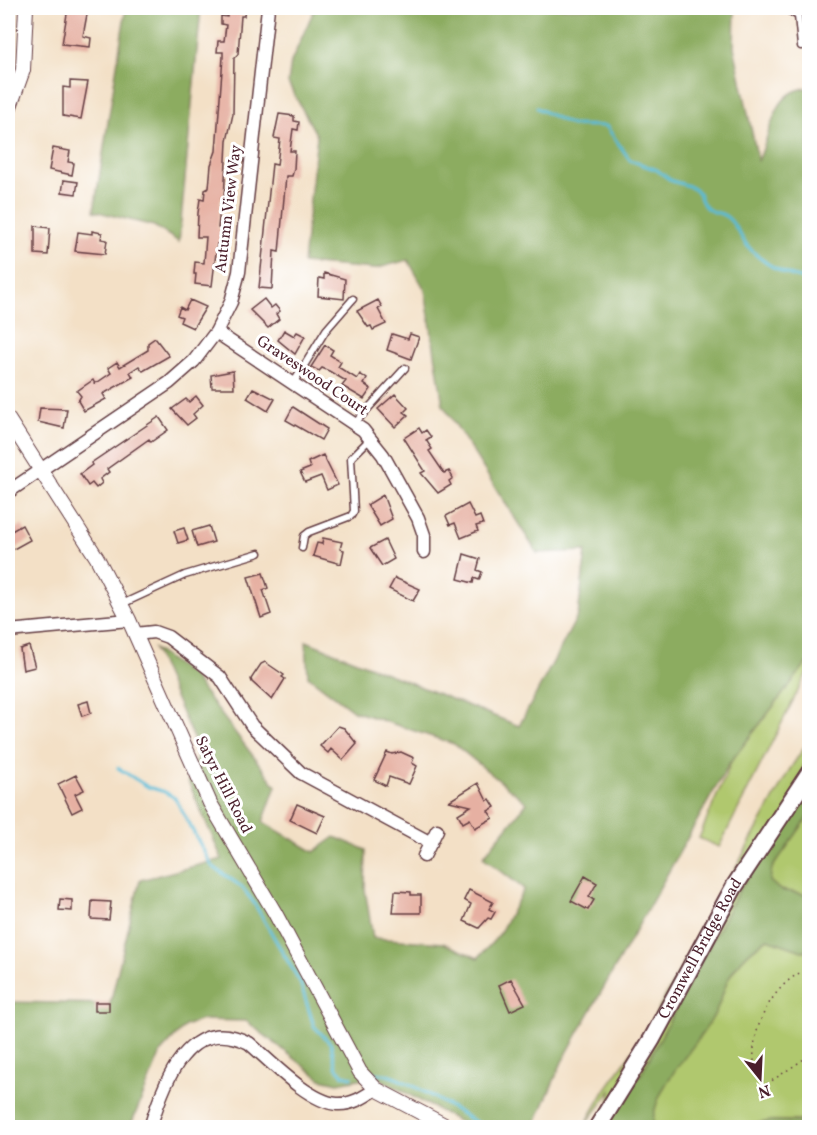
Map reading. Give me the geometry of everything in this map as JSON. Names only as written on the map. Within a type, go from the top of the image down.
[{"type":"main road","name":"Cromwell Bridge Road","points":[[597,1128],[652,1039],[734,887],[810,772]]},
{"type":"street","points":[[8,112],[22,70],[26,8]]},
{"type":"street","name":"Autumn View Way","points":[[8,492],[169,383],[194,361],[216,332],[231,302],[239,272],[268,8]]},
{"type":"street","name":"Graveswood Court","points":[[216,332],[355,423],[371,439],[401,484],[418,518],[424,535],[424,552]]},
{"type":"street","name":"Satyr Hill Road","points":[[8,419],[93,550],[132,627],[210,803],[275,913],[362,1076],[376,1089],[450,1128]]},
{"type":"street","points":[[8,631],[132,627],[161,633],[220,678],[252,726],[301,773],[430,843]]},
{"type":"street","points":[[424,856],[437,830]]},
{"type":"street","points":[[150,1128],[176,1066],[186,1050],[195,1042],[217,1035],[238,1038],[249,1043],[305,1089],[328,1102],[351,1102],[376,1089]]},
{"type":"lane","points":[[784,8],[798,16],[801,46]]},
{"type":"lane","points":[[294,382],[332,322],[353,299]]},
{"type":"lane","points":[[355,423],[405,368]]},
{"type":"lane","points":[[302,548],[304,536],[309,532],[351,516],[354,511],[351,458],[371,439]]},
{"type":"lane","points":[[121,604],[184,575],[259,553]]},
{"type":"path","points":[[810,969],[792,977],[776,994],[755,1030],[752,1048],[758,1078],[767,1084],[810,1055]]},
{"type":"green space","points":[[126,8],[201,8],[179,242],[154,226],[94,211]]},
{"type":"green space","points":[[315,8],[735,8],[734,47],[758,161],[774,115],[780,105],[787,96],[797,90],[809,88],[809,660],[729,764],[562,1062],[534,1127],[469,1127],[375,1076],[338,1083],[321,1079],[246,1021],[201,1020],[185,1026],[161,1052],[130,1127],[8,1128],[8,1002],[110,1004],[140,880],[222,859],[188,781],[199,752],[154,649],[192,676],[276,786],[263,822],[314,852],[335,837],[366,850],[365,889],[373,938],[443,943],[478,958],[498,936],[524,889],[483,857],[527,803],[454,744],[354,711],[308,676],[306,641],[519,726],[578,615],[586,551],[537,553],[443,405],[425,290],[408,260],[374,269],[303,263],[317,136],[288,83],[291,62]]},
{"type":"green space","points":[[809,577],[809,669],[719,847],[699,838]]},
{"type":"green space","points":[[809,740],[809,1121],[773,1121],[729,1128],[607,1127],[611,1091],[583,1128],[605,1090],[644,1035],[790,769]]},
{"type":"green space","points":[[809,784],[809,816],[772,868],[770,881],[780,890],[809,895],[809,951],[802,951],[768,939],[751,951],[733,972],[713,1017],[667,1082],[660,1096],[653,1124],[663,1127],[605,1128],[641,1074],[738,892]]},
{"type":"green space","points":[[773,1121],[809,1122],[809,1127],[729,1127]]},
{"type":"building","points":[[68,8],[88,9],[83,36],[91,38],[90,47],[62,44]]},
{"type":"building","points":[[228,8],[245,8],[244,16],[241,16],[238,54],[234,58],[233,114],[227,141],[224,199],[221,199],[218,228],[222,229],[221,244],[217,244],[212,286],[195,284],[196,274],[194,274],[195,262],[204,263],[206,237],[197,237],[198,213],[200,199],[204,200],[205,190],[209,188],[211,165],[216,151],[223,57],[223,52],[217,52],[218,41],[224,41],[226,25],[221,24],[221,16],[227,17]]},
{"type":"building","points":[[70,81],[88,82],[81,119],[63,116],[63,87],[70,88]]},
{"type":"building","points":[[279,114],[294,116],[294,121],[299,122],[298,130],[293,129],[290,151],[295,151],[294,169],[292,176],[286,176],[279,252],[274,251],[272,289],[259,288],[272,164],[277,165],[280,139],[274,138]]},
{"type":"building","points":[[53,148],[70,151],[68,162],[74,163],[72,175],[49,170]]},
{"type":"building","points":[[64,180],[78,182],[76,194],[62,192]]},
{"type":"building","points":[[35,226],[50,228],[48,255],[35,254]]},
{"type":"building","points":[[92,231],[102,233],[101,239],[107,240],[105,254],[75,251],[78,232],[92,234]]},
{"type":"building","points":[[324,273],[345,279],[344,299],[318,296],[319,278],[324,279]]},
{"type":"building","points":[[264,299],[271,308],[275,305],[280,311],[276,314],[279,319],[268,328],[250,310]]},
{"type":"building","points":[[190,300],[206,307],[193,328],[180,322],[182,317],[177,315],[180,307],[185,310]]},
{"type":"building","points":[[378,300],[382,307],[378,309],[386,324],[373,330],[371,326],[368,327],[357,311]]},
{"type":"building","points":[[284,330],[294,336],[297,332],[305,336],[295,354],[278,340]]},
{"type":"building","points":[[392,334],[408,339],[410,334],[419,337],[411,359],[387,350]]},
{"type":"building","points":[[155,338],[169,356],[143,371],[139,366],[130,372],[133,377],[103,394],[106,399],[84,411],[78,401],[81,396],[77,391],[93,380],[95,384],[111,373],[108,368],[117,362],[120,367],[148,350],[148,343]]},
{"type":"building","points":[[325,345],[333,350],[330,355],[341,362],[338,367],[357,379],[360,374],[367,379],[364,384],[371,389],[364,399],[342,386],[346,381],[322,368],[319,371],[311,367]]},
{"type":"building","points":[[233,371],[234,388],[212,388],[211,375]]},
{"type":"building","points":[[253,388],[275,399],[268,411],[247,398]]},
{"type":"building","points":[[395,394],[408,408],[404,412],[408,415],[395,427],[378,409]]},
{"type":"building","points":[[196,396],[203,405],[193,414],[196,418],[187,425],[172,409],[186,399],[189,402]]},
{"type":"building","points":[[293,407],[327,429],[321,440],[286,420]]},
{"type":"building","points":[[40,408],[67,409],[64,428],[38,422]]},
{"type":"building","points":[[159,417],[168,430],[151,442],[149,439],[107,469],[109,472],[100,479],[102,483],[96,488],[92,483],[88,486],[80,474],[92,465],[91,463]]},
{"type":"building","points":[[419,428],[422,433],[426,430],[431,437],[426,440],[432,449],[429,451],[444,473],[449,471],[453,478],[449,481],[451,485],[438,493],[421,473],[425,471],[404,438]]},
{"type":"building","points":[[323,455],[338,485],[327,490],[321,476],[305,482],[300,472],[310,468],[308,462]]},
{"type":"building","points":[[383,495],[392,519],[380,526],[367,505]]},
{"type":"building","points":[[468,504],[475,518],[480,516],[483,524],[476,526],[478,531],[461,538],[455,523],[450,525],[446,516]]},
{"type":"building","points":[[22,525],[30,540],[10,551],[8,533]]},
{"type":"building","points":[[209,526],[214,542],[197,547],[192,531]]},
{"type":"building","points":[[184,528],[188,540],[178,543],[174,531]]},
{"type":"building","points":[[323,538],[342,542],[340,549],[344,550],[341,564],[313,556],[317,543],[322,544]]},
{"type":"building","points":[[385,540],[394,559],[382,566],[370,548]]},
{"type":"building","points":[[464,554],[480,559],[477,570],[482,572],[479,580],[474,578],[473,583],[458,579]]},
{"type":"building","points":[[263,573],[268,588],[263,590],[271,614],[261,618],[248,577]]},
{"type":"building","points":[[395,578],[420,589],[413,601],[389,589]]},
{"type":"building","points":[[29,646],[35,667],[23,670],[20,649]]},
{"type":"building","points":[[265,662],[284,675],[282,677],[285,679],[272,700],[251,679],[261,664]]},
{"type":"building","points":[[88,701],[91,713],[82,716],[78,704]]},
{"type":"building","points":[[338,726],[344,728],[357,744],[343,760],[331,749],[328,753],[320,746]]},
{"type":"building","points":[[387,752],[392,754],[401,752],[414,758],[412,763],[417,766],[409,784],[389,777],[386,786],[374,780]]},
{"type":"building","points":[[76,775],[84,790],[75,794],[82,808],[72,813],[58,784]]},
{"type":"building","points":[[478,783],[487,801],[490,799],[495,807],[488,811],[493,818],[475,828],[470,819],[463,823],[458,814],[471,806],[449,801]]},
{"type":"building","points":[[297,804],[325,816],[317,833],[290,820]]},
{"type":"building","points":[[585,876],[597,883],[589,897],[594,900],[588,910],[571,901]]},
{"type":"building","points":[[469,890],[493,902],[489,909],[495,912],[491,919],[488,918],[479,928],[464,921],[471,904],[464,900]]},
{"type":"building","points":[[395,891],[421,895],[421,913],[393,913]]},
{"type":"building","points":[[60,899],[72,900],[72,911],[59,910]]},
{"type":"building","points":[[92,901],[111,902],[109,920],[91,919]]},
{"type":"building","points":[[511,979],[525,1004],[510,1011],[499,985]]},
{"type":"building","points":[[95,1002],[109,1002],[109,1011],[95,1011]]},
{"type":"waterway","points":[[537,108],[571,125],[606,126],[630,160],[657,170],[672,181],[689,186],[699,193],[705,207],[722,214],[731,221],[746,244],[759,257],[783,272],[810,280]]},
{"type":"waterway","points":[[118,768],[148,787],[175,798],[212,866],[242,887],[254,903],[300,982],[314,1026],[331,1044],[336,1067],[343,1075],[352,1077]]},
{"type":"waterway","points":[[371,1074],[382,1074],[411,1085],[487,1128]]}]
